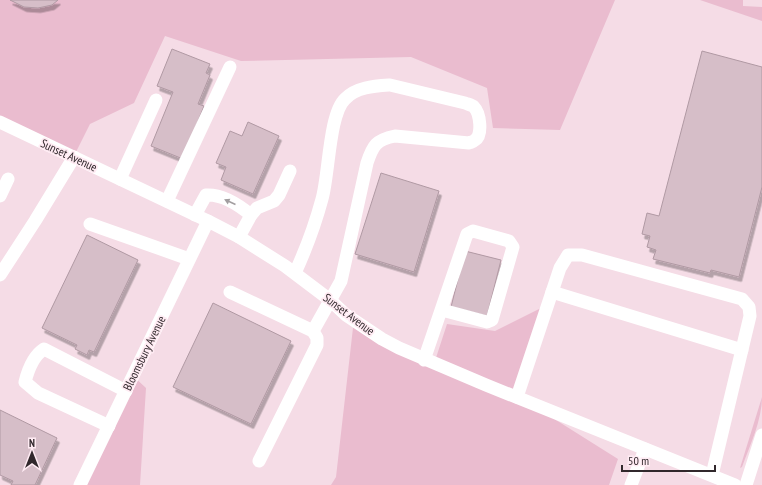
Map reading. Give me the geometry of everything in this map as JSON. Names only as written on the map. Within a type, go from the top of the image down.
[{"type":"street","points":[[167,201],[230,67]]},
{"type":"street","points":[[294,273],[309,241],[323,197],[334,123],[339,106],[345,98],[358,90],[390,85],[465,103],[474,107],[479,117],[480,129],[478,137],[468,143],[395,136],[383,138],[371,149],[340,281],[313,331]]},
{"type":"street","points":[[120,179],[156,100]]},
{"type":"street","name":"Sunset Avenue","points":[[0,122],[167,201],[239,237],[294,273],[330,300],[346,315],[382,338],[424,360],[735,485]]},
{"type":"street","points":[[0,275],[74,157]]},
{"type":"street","points":[[239,237],[251,215],[257,208],[274,201],[282,192],[290,171]]},
{"type":"street","points":[[0,196],[8,179]]},
{"type":"street","points":[[195,215],[206,195],[213,195],[241,207],[251,215]]},
{"type":"street","name":"Bloomsbury Avenue","points":[[80,485],[208,221]]},
{"type":"street","points":[[90,224],[189,259]]},
{"type":"street","points":[[424,360],[467,234],[473,231],[509,241],[512,244],[513,247],[492,320],[487,322],[442,310]]},
{"type":"street","points":[[517,397],[560,268],[568,255],[582,255],[742,299],[749,307],[750,316],[712,476]]},
{"type":"street","points":[[230,292],[313,331],[317,338],[317,344],[259,461]]},
{"type":"street","points":[[552,292],[742,350]]},
{"type":"street","points":[[109,426],[38,393],[26,382],[28,370],[38,353],[44,350],[126,390]]},
{"type":"street","points":[[746,485],[762,435]]},
{"type":"street","points":[[631,485],[645,449]]},
{"type":"shaded area","points":[[0,0],[615,0],[560,130],[493,128],[487,88],[411,57],[241,61],[165,36],[134,103],[90,124],[74,156],[0,120]]},
{"type":"shaded area","points":[[700,0],[743,0],[743,6],[762,7],[762,21]]},
{"type":"shaded area","points":[[543,307],[513,393],[618,459],[609,485],[331,485],[336,477],[354,319],[434,364],[447,324],[495,331]]},
{"type":"shaded area","points":[[132,375],[146,388],[140,485],[79,485]]},
{"type":"shaded area","points":[[762,397],[758,423],[742,467],[740,468]]},
{"type":"building","points":[[10,0],[58,0],[52,5],[38,8],[24,7]]},
{"type":"building","points":[[172,49],[210,64],[206,73],[210,75],[198,104],[204,106],[183,159],[151,146],[173,92],[157,86]]},
{"type":"building","points":[[702,51],[762,67],[762,187],[739,277],[711,270],[710,273],[653,259],[656,250],[647,247],[650,236],[642,234],[647,213],[659,216]]},
{"type":"building","points":[[248,122],[279,136],[253,194],[221,180],[226,167],[216,163],[230,131],[242,136]]},
{"type":"building","points":[[381,173],[439,191],[414,272],[355,254]]},
{"type":"building","points":[[87,235],[138,260],[94,352],[89,350],[87,355],[75,349],[77,345],[42,328]]},
{"type":"building","points":[[465,251],[501,260],[487,316],[451,307]]},
{"type":"building","points":[[213,303],[291,341],[251,424],[173,387]]},
{"type":"building","points":[[0,410],[57,438],[35,485],[11,485],[13,481],[0,475]]}]
